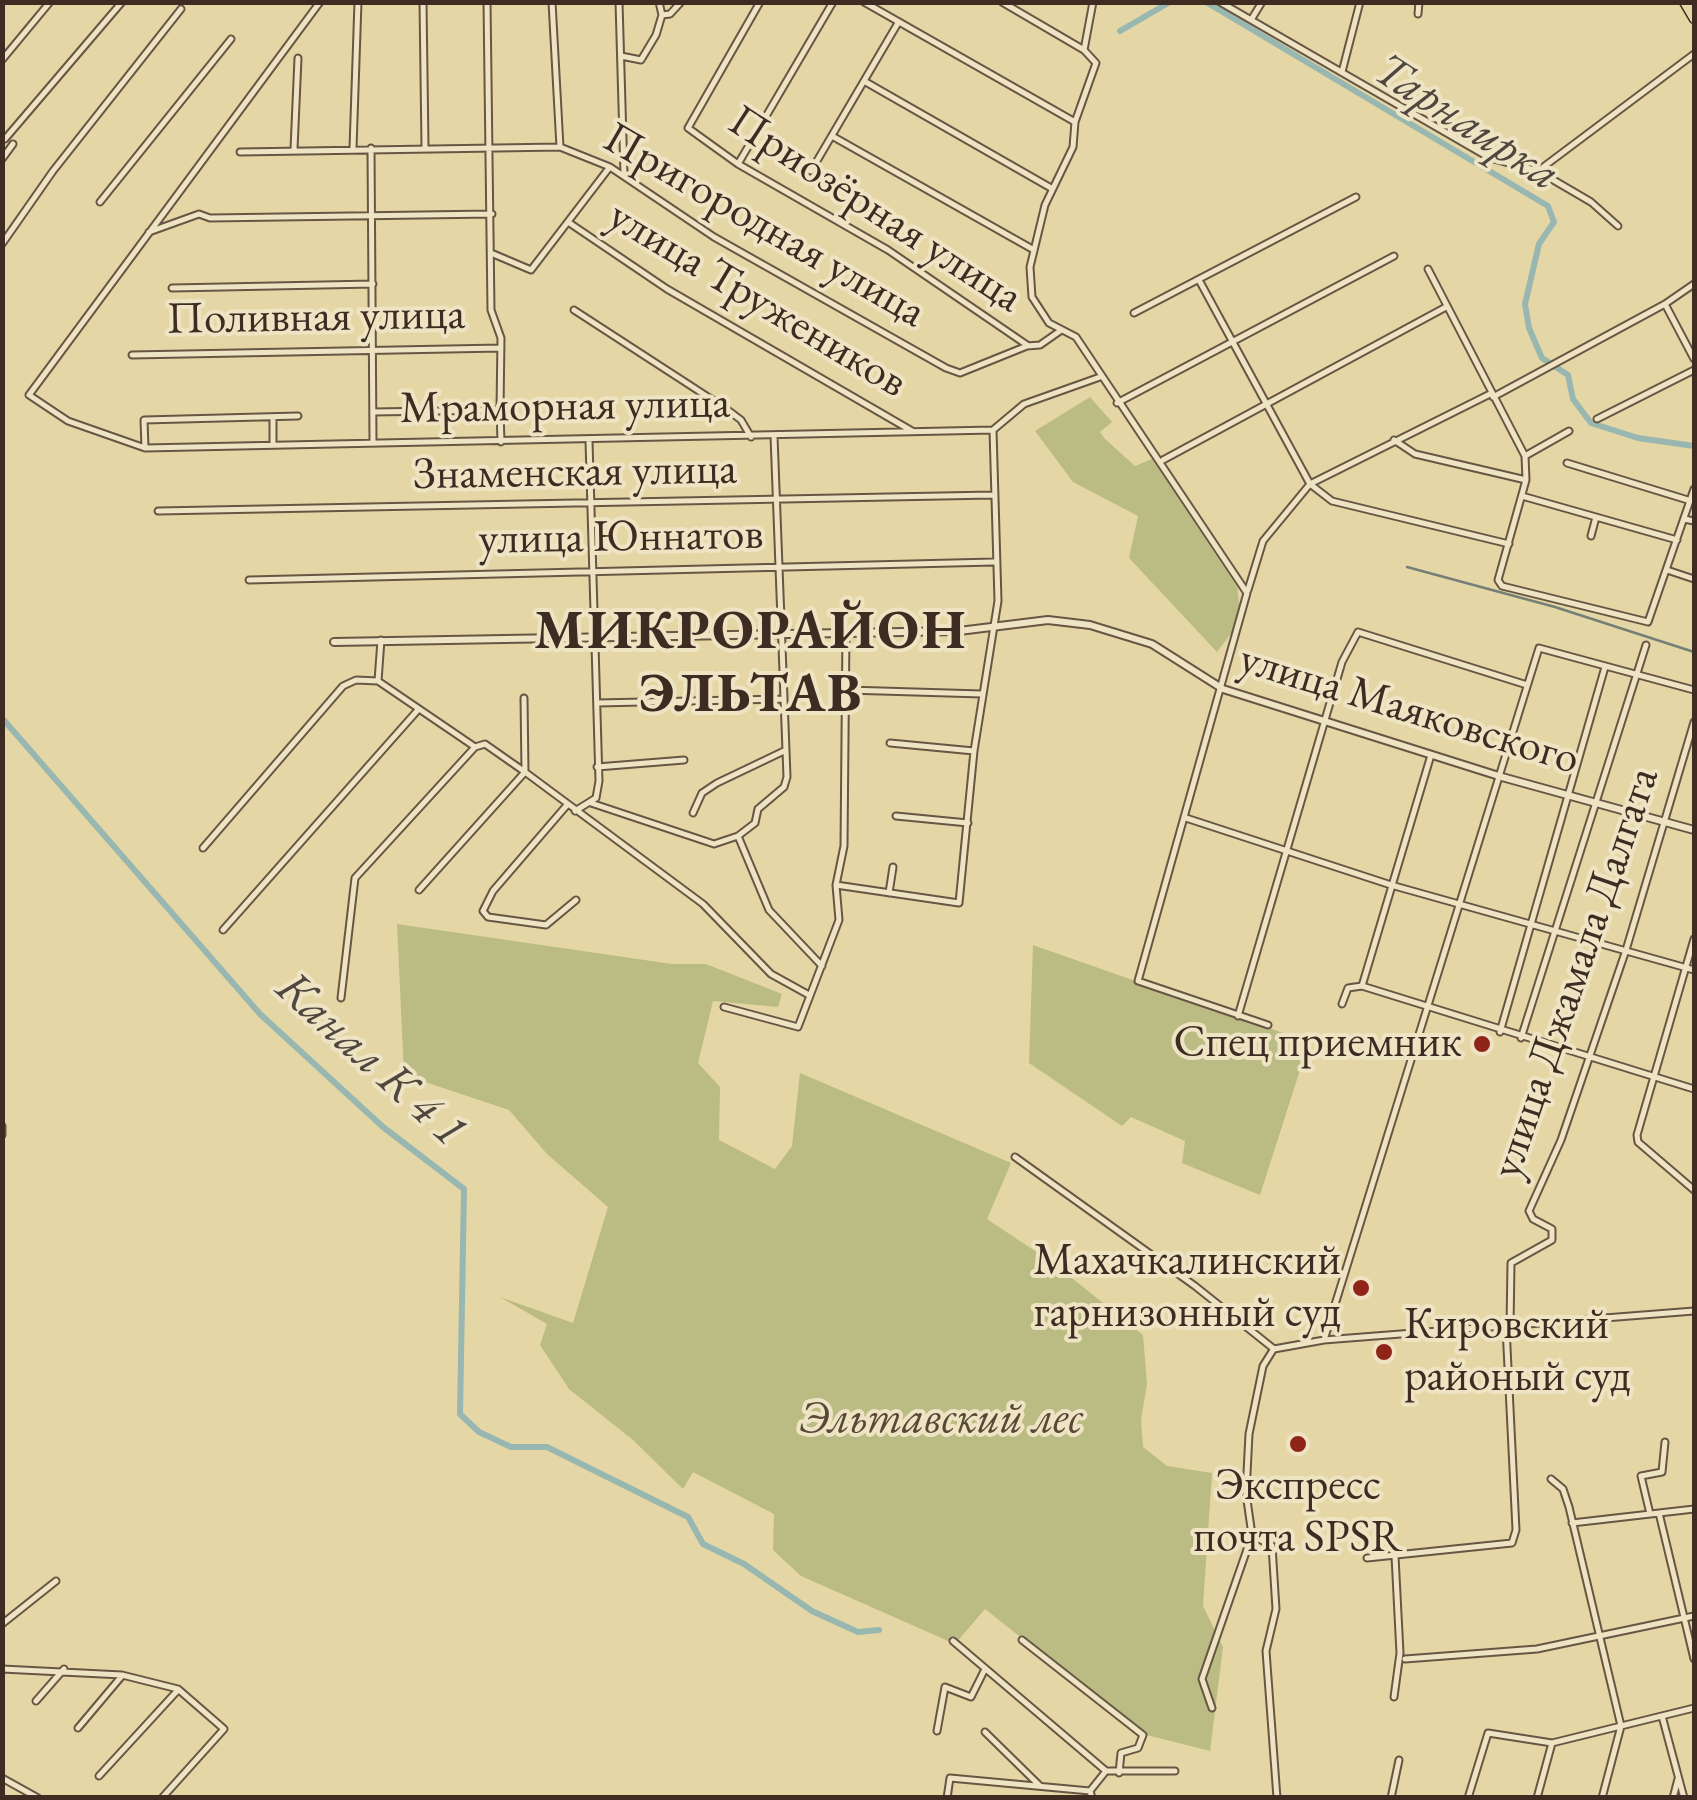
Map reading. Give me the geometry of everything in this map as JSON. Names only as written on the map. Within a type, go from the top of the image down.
[{"type":"main road","points":[[1687,2],[1694,9]]},
{"type":"main road","points":[[1687,2],[1694,19]]},
{"type":"street","points":[[2,60],[50,2]]},
{"type":"street","points":[[5,139],[122,2]]},
{"type":"street","points":[[148,233],[320,2]]},
{"type":"street","points":[[354,148],[358,2]]},
{"type":"street","points":[[424,2],[424,147]]},
{"type":"street","points":[[487,2],[491,310],[501,348],[501,442]]},
{"type":"street","points":[[552,2],[560,146]]},
{"type":"street","points":[[619,2],[624,175]]},
{"type":"street","points":[[621,56],[642,60],[662,15],[658,2]]},
{"type":"street","points":[[662,15],[670,14],[681,2]]},
{"type":"street","name":"Приозёрная улица","points":[[760,2],[688,128],[738,164],[888,250],[1027,346]]},
{"type":"street","points":[[738,164],[833,2]]},
{"type":"street","points":[[864,2],[1075,122]]},
{"type":"street","points":[[1002,2],[1084,50],[1093,58],[1096,71],[1075,122],[1073,147],[1051,188],[1034,250],[1029,284],[1032,297],[1048,324],[1076,337],[1118,403],[1163,460],[1247,592]]},
{"type":"street","points":[[1084,50],[1093,2]]},
{"type":"street","points":[[1220,2],[1490,158],[1538,171],[1591,202],[1618,226]]},
{"type":"street","points":[[1250,20],[1262,2]]},
{"type":"street","points":[[1342,72],[1360,2]]},
{"type":"street","points":[[1418,14],[1419,2]]},
{"type":"street","points":[[2,244],[53,171],[181,9]]},
{"type":"street","points":[[812,171],[898,23]]},
{"type":"street","points":[[100,202],[231,39]]},
{"type":"street","points":[[1538,171],[1694,54]]},
{"type":"street","points":[[294,149],[298,58]]},
{"type":"street","points":[[864,81],[1051,188]]},
{"type":"street","points":[[832,136],[1034,250]]},
{"type":"street","points":[[2,159],[13,144]]},
{"type":"street","name":"Пригородная улица","points":[[240,152],[560,146],[624,175],[714,237],[946,368],[960,373],[1027,346],[1040,345],[1061,330]]},
{"type":"street","points":[[371,148],[373,442]]},
{"type":"street","points":[[492,253],[531,270],[610,167]]},
{"type":"street","points":[[1134,313],[1356,197]]},
{"type":"street","points":[[148,233],[200,214],[210,218],[492,214]]},
{"type":"street","name":"улица Тружеников","points":[[568,222],[667,289],[914,432]]},
{"type":"street","name":"Мраморная улица","points":[[148,233],[29,395],[68,421],[145,448],[993,430]]},
{"type":"street","points":[[1118,403],[1394,256]]},
{"type":"street","points":[[1428,270],[1525,456],[1526,480],[1498,580],[1502,586],[1648,622],[1694,489]]},
{"type":"street","points":[[1198,280],[1310,484],[1332,501],[1509,544]]},
{"type":"street","points":[[172,288],[372,284]]},
{"type":"street","points":[[1268,1025],[1138,981],[1262,541],[1310,484],[1491,396],[1665,304],[1694,284]]},
{"type":"street","points":[[1665,304],[1694,359]]},
{"type":"street","points":[[1163,460],[1446,307]]},
{"type":"street","points":[[574,310],[725,408],[750,436]]},
{"type":"street","name":"Поливная улица","points":[[132,355],[373,347],[501,348]]},
{"type":"street","points":[[1597,419],[1694,370]]},
{"type":"street","points":[[836,885],[959,904],[974,751],[998,601],[993,430],[1024,404],[1100,377]]},
{"type":"street","points":[[373,412],[500,410]]},
{"type":"street","points":[[145,448],[144,420],[298,416]]},
{"type":"street","points":[[273,417],[273,444]]},
{"type":"street","points":[[1525,456],[1569,430]]},
{"type":"street","points":[[591,803],[714,844],[738,836],[755,823],[758,809],[784,787],[774,436]]},
{"type":"street","points":[[1394,440],[1415,454],[1526,480]]},
{"type":"street","points":[[575,811],[591,803],[598,791],[589,441]]},
{"type":"street","points":[[1567,463],[1690,501]]},
{"type":"street","name":"Знаменская улица","points":[[158,511],[993,496]]},
{"type":"street","points":[[1522,496],[1677,540]]},
{"type":"street","points":[[1591,536],[1596,517]]},
{"type":"street","points":[[1684,519],[1694,521]]},
{"type":"street","name":"улица Юннатов","points":[[250,580],[994,562]]},
{"type":"street","points":[[1666,570],[1694,579]]},
{"type":"street","name":"улица Маяковского","points":[[334,642],[959,630],[1048,620],[1090,626],[1152,644],[1223,689],[1325,723],[1694,830]]},
{"type":"street","points":[[724,1007],[798,1026],[839,920],[836,885],[844,846],[846,631]]},
{"type":"street","points":[[1238,1016],[1342,662],[1360,632],[1527,684]]},
{"type":"street","points":[[378,682],[381,640]]},
{"type":"street","points":[[1520,1038],[1646,644]]},
{"type":"street","points":[[1324,1340],[1539,648],[1694,690]]},
{"type":"street","points":[[1500,1032],[1528,923],[1605,667]]},
{"type":"street","points":[[203,848],[343,686],[356,680],[378,682],[418,710],[432,714],[475,747]]},
{"type":"street","points":[[847,690],[982,694]]},
{"type":"street","points":[[419,890],[525,772],[524,698]]},
{"type":"street","points":[[596,703],[782,699]]},
{"type":"street","points":[[224,930],[418,710]]},
{"type":"street","name":"улица Джамала Далгата","points":[[1508,1327],[1510,1263],[1552,1240],[1552,1229],[1533,1219],[1529,1211],[1561,1140],[1626,950],[1694,722]]},
{"type":"street","points":[[890,743],[974,751]]},
{"type":"street","points":[[341,998],[355,878],[475,747],[485,744],[702,904],[771,974],[809,995]]},
{"type":"street","points":[[692,813],[702,793],[784,751]]},
{"type":"street","points":[[1362,986],[1431,755]]},
{"type":"street","points":[[597,767],[684,760]]},
{"type":"street","points":[[567,805],[493,891],[484,911],[488,917],[546,925],[576,900]]},
{"type":"street","points":[[896,816],[968,822]]},
{"type":"street","points":[[1186,818],[1391,884],[1694,970]]},
{"type":"street","points":[[738,836],[769,910],[822,966]]},
{"type":"street","points":[[889,894],[893,867]]},
{"type":"street","points":[[1694,939],[1638,1142],[1694,1187]]},
{"type":"street","points":[[1342,1004],[1348,988],[1362,986],[1694,1090]]},
{"type":"street","points":[[2,1126],[2,1135]]},
{"type":"street","points":[[1016,1157],[1195,1286],[1274,1350]]},
{"type":"street","points":[[1212,1708],[1202,1679],[1252,1535],[1246,1492],[1249,1434],[1263,1366],[1274,1350],[1324,1340],[1694,1311]]},
{"type":"street","points":[[1367,1558],[1508,1546],[1516,1538],[1508,1327]]},
{"type":"street","points":[[1650,1514],[1641,1476],[1662,1472],[1665,1442]]},
{"type":"street","points":[[1551,1480],[1563,1489],[1621,1726],[1602,1798]]},
{"type":"street","points":[[1572,1523],[1694,1509]]},
{"type":"street","points":[[1660,1513],[1694,1659]]},
{"type":"street","points":[[1252,1535],[1272,1546],[1276,1610],[1269,1630],[1266,1666],[1278,1798]]},
{"type":"street","points":[[1394,1697],[1400,1653],[1395,1556]]},
{"type":"street","points":[[2,1624],[56,1581]]},
{"type":"street","points":[[1406,1660],[1537,1649],[1694,1616]]},
{"type":"street","points":[[1022,1640],[1143,1735],[1138,1748],[1120,1753],[1120,1773]]},
{"type":"street","points":[[954,1642],[1106,1771],[1174,1771]]},
{"type":"street","points":[[2,1669],[64,1669],[122,1675],[178,1690],[224,1729],[162,1798]]},
{"type":"street","points":[[36,1701],[64,1669]]},
{"type":"street","points":[[936,1731],[945,1688],[972,1697],[986,1669]]},
{"type":"street","points":[[78,1728],[122,1675]]},
{"type":"street","points":[[99,1776],[178,1690]]},
{"type":"street","points":[[1468,1798],[1488,1733],[1552,1743],[1694,1708]]},
{"type":"street","points":[[1662,1716],[1684,1798]]},
{"type":"street","points":[[985,1732],[1043,1788]]},
{"type":"street","points":[[1537,1798],[1552,1743]]},
{"type":"street","points":[[1392,1798],[1399,1760]]},
{"type":"street","points":[[947,1798],[950,1778],[1091,1794],[1106,1771]]},
{"type":"street","points":[[1672,1798],[1678,1776]]},
{"type":"street","points":[[2,1778],[38,1798]]},
{"type":"street","points":[[993,1798],[998,1785]]},
{"type":"street","points":[[1040,1798],[1043,1788]]},
{"type":"green space","points":[[1090,397],[1112,422],[1100,432],[1105,439],[1135,466],[1152,459],[1237,587],[1240,610],[1233,631],[1217,652],[1129,558],[1138,516],[1073,482],[1035,431]]},
{"type":"green space","name":"Эльтавский лес","points":[[397,924],[672,964],[706,964],[782,994],[778,1007],[713,1001],[698,1063],[720,1087],[719,1140],[775,1169],[792,1146],[800,1073],[1011,1163],[987,1219],[1053,1263],[1143,1335],[1147,1384],[1141,1420],[1143,1447],[1167,1466],[1212,1473],[1203,1606],[1223,1647],[1210,1751],[1143,1734],[985,1609],[955,1644],[801,1576],[773,1550],[774,1514],[693,1472],[683,1489],[633,1440],[569,1389],[540,1345],[547,1324],[500,1297],[573,1323],[608,1207],[547,1154],[509,1110],[404,1075]]},
{"type":"green space","points":[[1033,945],[1309,1042],[1260,1195],[1182,1163],[1185,1141],[1131,1117],[1122,1126],[1029,1063]]},
{"type":"waterway","name":"Тарнаирка","points":[[1120,31],[1170,2]]},
{"type":"waterway","name":"Тарнаирка","points":[[1206,2],[1548,206],[1554,222],[1539,244],[1525,304],[1529,328],[1542,358],[1568,375],[1573,399],[1591,423],[1638,438],[1694,446]]},
{"type":"waterway","points":[[1407,567],[1555,607],[1694,652]]},
{"type":"waterway","name":"Канал К 4 1","points":[[2,718],[260,1014],[383,1127],[464,1189],[460,1414],[479,1432],[511,1447],[547,1447],[688,1517],[703,1544],[744,1564],[812,1611],[858,1632],[879,1630]]},
{"type":"place","name":"Спец приемник","points":[[1482,1044]]},
{"type":"place","name":"Махачкалинский гарнизонный суд","points":[[1361,1288]]},
{"type":"place","name":"Кировский районый суд","points":[[1384,1352]]},
{"type":"place","name":"Экспресс почта SPSR","points":[[1298,1444]]},
{"type":"district","name":"МИКРОРАЙОН ЭЛЬТАВ","points":[[751,664]]}]
